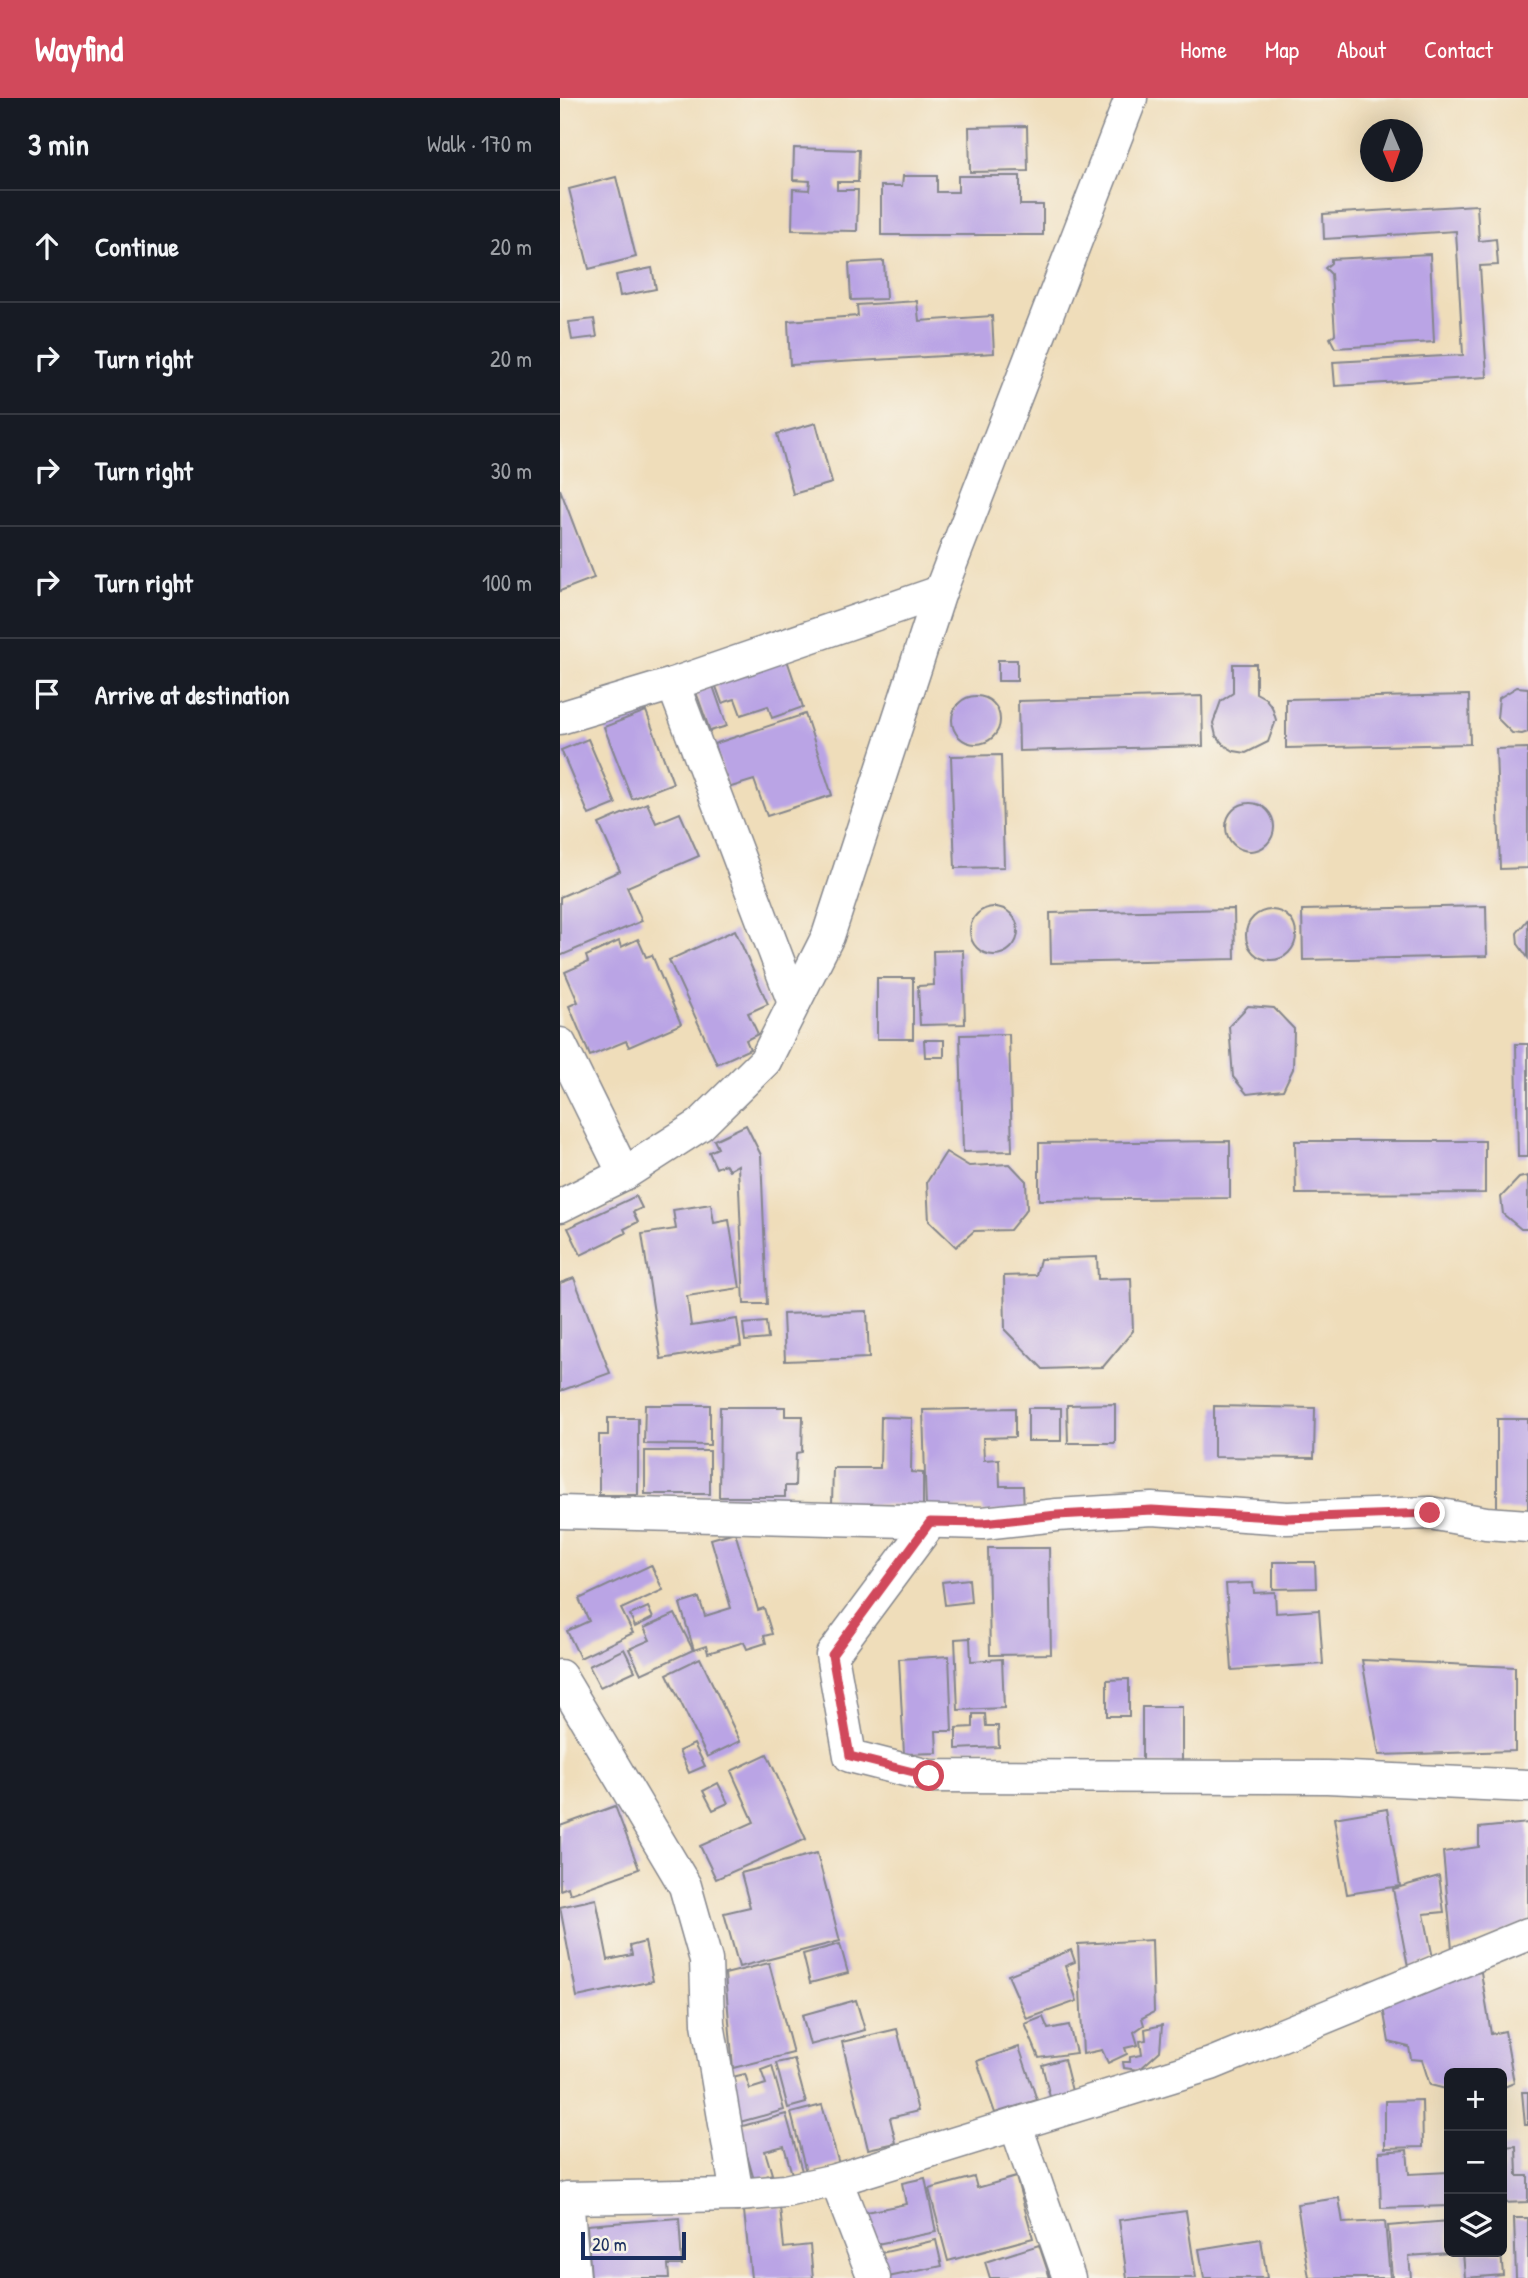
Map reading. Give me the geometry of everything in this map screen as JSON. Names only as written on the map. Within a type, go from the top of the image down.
[{"type":"street","points":[[560,1206],[624,1174],[699,1125],[765,1061],[828,936],[940,592],[1131,98]]},
{"type":"street","points":[[560,718],[673,684],[940,592]]},
{"type":"street","points":[[673,684],[794,1003]]},
{"type":"street","points":[[560,1044],[624,1174]]},
{"type":"street","points":[[560,1512],[983,1523],[1057,1515],[1152,1510],[1287,1518],[1430,1513],[1486,1523],[1528,1526]]},
{"type":"street","points":[[930,1522],[832,1655],[850,1756],[929,1776],[1327,1777],[1528,1786]]},
{"type":"street","points":[[560,1676],[685,1886],[706,1960],[708,2023],[737,2195]]},
{"type":"street","points":[[573,2278],[567,2198],[737,2195],[785,2191],[836,2180],[1211,2064],[1528,1934]]},
{"type":"street","points":[[1016,2126],[1069,2278]]},
{"type":"street","points":[[836,2180],[874,2278]]},
{"type":"building","points":[[1027,126],[1028,171],[970,172],[969,127]]},
{"type":"building","points":[[794,148],[859,150],[858,182],[837,182],[837,190],[858,190],[857,231],[792,230],[793,189],[809,190],[810,181],[793,180]]},
{"type":"building","points":[[903,176],[937,176],[937,192],[958,192],[958,176],[1020,176],[1020,205],[1043,205],[1043,235],[881,235],[881,186],[902,186]]},
{"type":"building","points":[[616,177],[636,257],[589,269],[569,189]]},
{"type":"building","points":[[1477,205],[1479,241],[1496,239],[1498,265],[1480,266],[1487,377],[1335,386],[1333,362],[1463,355],[1456,231],[1324,239],[1323,214]]},
{"type":"building","points":[[1430,254],[1434,342],[1335,348],[1330,338],[1335,334],[1331,274],[1325,268],[1331,263],[1331,259]]},
{"type":"building","points":[[884,261],[886,299],[851,300],[849,263]]},
{"type":"building","points":[[652,268],[656,289],[620,296],[616,275]]},
{"type":"building","points":[[917,301],[919,321],[992,316],[994,353],[790,365],[788,321],[858,316],[857,305]]},
{"type":"building","points":[[594,319],[597,337],[572,340],[569,322]]},
{"type":"building","points":[[816,423],[832,483],[793,494],[777,434]]},
{"type":"building","points":[[560,489],[594,578],[560,591]]},
{"type":"building","points":[[786,657],[803,707],[772,718],[768,706],[741,715],[735,699],[722,703],[714,681]]},
{"type":"building","points":[[998,660],[1017,660],[1017,681],[998,681]]},
{"type":"building","points":[[1233,664],[1256,664],[1256,693],[1265,698],[1272,707],[1276,720],[1268,742],[1246,753],[1234,751],[1224,745],[1216,736],[1213,723],[1221,701],[1233,693]]},
{"type":"building","points":[[713,686],[727,726],[710,731],[696,692]]},
{"type":"building","points":[[1517,687],[1528,688],[1528,732],[1522,734],[1512,733],[1497,718],[1499,698]]},
{"type":"building","points":[[1469,695],[1470,744],[1286,748],[1286,699]]},
{"type":"building","points":[[976,696],[993,703],[1000,720],[993,737],[976,744],[959,737],[952,720],[959,703]]},
{"type":"building","points":[[1202,696],[1203,746],[1019,751],[1018,701]]},
{"type":"building","points":[[646,711],[673,783],[632,799],[604,727]]},
{"type":"building","points":[[805,714],[832,795],[767,816],[754,780],[728,788],[714,744]]},
{"type":"building","points":[[588,739],[616,804],[589,815],[561,750]]},
{"type":"building","points":[[1528,748],[1528,868],[1500,869],[1496,749]]},
{"type":"building","points":[[1001,755],[1004,867],[955,868],[951,756]]},
{"type":"building","points":[[647,803],[656,823],[680,813],[699,856],[627,887],[642,921],[560,956],[560,897],[620,871],[599,824]]},
{"type":"building","points":[[1250,803],[1267,810],[1274,827],[1267,844],[1250,851],[1233,844],[1226,827],[1233,810]]},
{"type":"building","points":[[1486,906],[1487,956],[1303,960],[1302,910]]},
{"type":"building","points":[[994,907],[1011,914],[1018,931],[1011,948],[994,955],[977,948],[970,931],[977,914]]},
{"type":"building","points":[[1234,909],[1235,959],[1051,963],[1050,913]]},
{"type":"building","points":[[1271,910],[1289,917],[1296,935],[1289,953],[1271,960],[1253,953],[1246,935],[1253,917]]},
{"type":"building","points":[[1528,919],[1528,958],[1518,944],[1517,933]]},
{"type":"building","points":[[735,930],[768,1004],[748,1013],[758,1034],[746,1040],[750,1049],[717,1064],[669,960]]},
{"type":"building","points":[[638,939],[646,957],[652,955],[681,1024],[629,1047],[626,1041],[590,1056],[569,1006],[578,1002],[565,972],[588,962],[586,956],[619,941],[621,947]]},
{"type":"building","points":[[963,950],[965,1024],[920,1025],[918,986],[934,985],[933,951]]},
{"type":"building","points":[[877,978],[913,978],[913,1039],[877,1039]]},
{"type":"building","points":[[1248,1006],[1274,1008],[1294,1029],[1293,1069],[1283,1090],[1247,1094],[1233,1077],[1229,1026]]},
{"type":"building","points":[[1009,1034],[1012,1151],[963,1152],[960,1035]]},
{"type":"building","points":[[924,1040],[944,1040],[944,1057],[925,1057]]},
{"type":"building","points":[[1516,1044],[1528,1044],[1528,1157],[1518,1157]]},
{"type":"building","points":[[746,1125],[761,1155],[767,1304],[744,1304],[738,1165],[729,1170],[725,1164],[716,1168],[709,1152],[718,1148],[714,1140]]},
{"type":"building","points":[[1230,1141],[1230,1198],[1039,1200],[1039,1143]]},
{"type":"building","points":[[1295,1141],[1485,1141],[1485,1193],[1296,1194]]},
{"type":"building","points":[[946,1152],[969,1166],[1010,1164],[1026,1181],[1027,1209],[1010,1230],[974,1231],[956,1247],[929,1221],[927,1182]]},
{"type":"building","points":[[1528,1176],[1528,1229],[1521,1229],[1503,1214],[1501,1197],[1519,1178]]},
{"type":"building","points":[[636,1196],[642,1208],[633,1212],[638,1222],[624,1229],[626,1233],[581,1255],[568,1228]]},
{"type":"building","points":[[711,1204],[714,1223],[729,1220],[740,1288],[687,1296],[691,1326],[737,1319],[741,1346],[661,1359],[642,1234],[676,1229],[673,1210]]},
{"type":"building","points":[[1097,1257],[1098,1279],[1131,1278],[1133,1331],[1103,1367],[1043,1369],[1005,1330],[1004,1276],[1036,1275],[1040,1259]]},
{"type":"building","points":[[574,1278],[610,1373],[560,1391],[560,1283]]},
{"type":"building","points":[[867,1311],[869,1358],[785,1361],[783,1314]]},
{"type":"building","points":[[766,1322],[768,1339],[745,1341],[743,1324]]},
{"type":"building","points":[[1115,1404],[1115,1443],[1068,1443],[1067,1405]]},
{"type":"building","points":[[645,1405],[710,1405],[710,1445],[644,1444]]},
{"type":"building","points":[[1214,1406],[1315,1408],[1314,1458],[1214,1457]]},
{"type":"building","points":[[720,1407],[785,1407],[785,1416],[803,1416],[802,1452],[796,1453],[795,1486],[785,1486],[785,1497],[719,1497]]},
{"type":"building","points":[[1015,1408],[1015,1437],[983,1438],[984,1460],[999,1459],[1000,1486],[1023,1486],[1024,1511],[983,1512],[983,1507],[926,1509],[923,1410]]},
{"type":"building","points":[[1028,1408],[1061,1408],[1061,1441],[1028,1441]]},
{"type":"building","points":[[881,1417],[912,1418],[911,1472],[923,1473],[923,1505],[832,1504],[833,1468],[880,1468]]},
{"type":"building","points":[[608,1418],[638,1418],[638,1495],[599,1495],[599,1435],[608,1435]]},
{"type":"building","points":[[1497,1419],[1528,1419],[1528,1510],[1497,1510]]},
{"type":"building","points":[[645,1451],[710,1451],[710,1494],[645,1494]]},
{"type":"building","points":[[735,1532],[758,1610],[764,1608],[772,1634],[764,1636],[766,1643],[747,1649],[744,1642],[708,1653],[706,1646],[694,1650],[680,1604],[699,1598],[705,1616],[731,1608],[711,1539]]},
{"type":"building","points":[[988,1548],[1049,1548],[1051,1654],[990,1655]]},
{"type":"building","points":[[1273,1562],[1315,1562],[1316,1588],[1273,1589]]},
{"type":"building","points":[[651,1565],[663,1590],[621,1609],[633,1633],[580,1658],[567,1631],[589,1621],[579,1599]]},
{"type":"building","points":[[969,1579],[971,1602],[945,1605],[942,1582]]},
{"type":"building","points":[[1253,1583],[1254,1593],[1275,1592],[1276,1613],[1319,1610],[1323,1664],[1232,1670],[1226,1584]]},
{"type":"building","points":[[648,1607],[653,1618],[635,1627],[630,1615]]},
{"type":"building","points":[[675,1614],[693,1650],[641,1674],[629,1649],[650,1640],[644,1628]]},
{"type":"building","points":[[970,1638],[971,1661],[1002,1659],[1004,1708],[958,1710],[955,1639]]},
{"type":"building","points":[[624,1649],[635,1671],[600,1687],[589,1666]]},
{"type":"building","points":[[949,1656],[952,1731],[936,1731],[937,1753],[904,1754],[899,1659]]},
{"type":"building","points":[[700,1658],[740,1741],[707,1757],[667,1674]]},
{"type":"building","points":[[1362,1660],[1515,1667],[1515,1751],[1379,1755]]},
{"type":"building","points":[[1129,1679],[1129,1716],[1107,1716],[1107,1680]]},
{"type":"building","points":[[1142,1707],[1182,1707],[1182,1764],[1142,1764]]},
{"type":"building","points":[[973,1714],[985,1714],[986,1726],[998,1726],[999,1747],[956,1749],[956,1728],[973,1727]]},
{"type":"building","points":[[694,1744],[705,1766],[689,1773],[679,1751]]},
{"type":"building","points":[[767,1754],[806,1839],[716,1879],[700,1846],[754,1822],[731,1771]]},
{"type":"building","points":[[718,1783],[728,1803],[713,1810],[703,1791]]},
{"type":"building","points":[[615,1806],[639,1869],[570,1894],[568,1887],[560,1890],[560,1826]]},
{"type":"building","points":[[1387,1809],[1400,1886],[1347,1894],[1334,1818]]},
{"type":"building","points":[[1528,1823],[1528,1922],[1452,1949],[1443,1852],[1479,1847],[1479,1828]]},
{"type":"building","points":[[817,1853],[840,1941],[739,1967],[724,1913],[750,1907],[741,1873]]},
{"type":"building","points":[[1439,1876],[1444,1912],[1424,1914],[1433,1958],[1408,1967],[1393,1889]]},
{"type":"building","points":[[596,1899],[608,1960],[632,1955],[630,1946],[645,1942],[653,1981],[577,1997],[560,1907]]},
{"type":"building","points":[[1152,1940],[1154,2012],[1142,2018],[1144,2025],[1134,2032],[1138,2045],[1125,2048],[1127,2054],[1108,2063],[1102,2050],[1083,2054],[1078,1944]]},
{"type":"building","points":[[840,1944],[848,1973],[810,1983],[803,1954]]},
{"type":"building","points":[[1071,1950],[1075,1962],[1065,1966],[1077,2001],[1027,2019],[1008,1975]]},
{"type":"building","points":[[769,1963],[793,2053],[733,2068],[725,1974]]},
{"type":"building","points":[[1481,1972],[1491,2034],[1505,2031],[1514,2083],[1507,2086],[1507,2068],[1444,2068],[1444,2088],[1430,2085],[1422,2060],[1411,2059],[1409,2047],[1389,2042],[1382,2002],[1412,1984]]},
{"type":"building","points":[[856,2000],[865,2030],[810,2045],[802,2015]]},
{"type":"building","points":[[1043,2017],[1048,2029],[1069,2025],[1076,2053],[1039,2058],[1025,2024]]},
{"type":"building","points":[[1162,2025],[1160,2051],[1139,2070],[1124,2068],[1123,2062],[1130,2062],[1130,2057],[1142,2055],[1140,2041],[1146,2040],[1145,2029]]},
{"type":"building","points":[[897,2029],[918,2111],[890,2118],[896,2143],[868,2149],[842,2042]]},
{"type":"building","points":[[1019,2047],[1037,2100],[995,2113],[977,2061]]},
{"type":"building","points":[[794,2059],[806,2103],[788,2108],[776,2063]]},
{"type":"building","points":[[1064,2059],[1074,2099],[1052,2105],[1042,2065]]},
{"type":"building","points":[[772,2066],[784,2110],[740,2122],[728,2078],[745,2074],[750,2089],[766,2084],[761,2070]]},
{"type":"building","points":[[1522,2092],[1528,2092],[1528,2125],[1525,2125]]},
{"type":"building","points":[[1422,2100],[1423,2147],[1385,2148],[1385,2101]]},
{"type":"building","points":[[822,2105],[839,2164],[806,2172],[791,2113]]},
{"type":"building","points":[[786,2114],[802,2171],[792,2174],[784,2146],[765,2151],[772,2174],[754,2180],[739,2127]]},
{"type":"building","points":[[1516,2146],[1517,2176],[1528,2176],[1528,2202],[1507,2203],[1507,2147]]},
{"type":"building","points":[[1407,2150],[1409,2174],[1444,2172],[1444,2206],[1381,2208],[1379,2152]]},
{"type":"building","points":[[974,2177],[977,2188],[1016,2177],[1033,2238],[948,2261],[929,2189]]},
{"type":"building","points":[[925,2178],[936,2232],[872,2245],[866,2212],[906,2204],[902,2183]]},
{"type":"building","points":[[1339,2198],[1343,2223],[1385,2221],[1390,2278],[1309,2278],[1297,2204]]},
{"type":"building","points":[[780,2207],[784,2248],[810,2245],[813,2278],[751,2278],[744,2211]]},
{"type":"building","points":[[1186,2211],[1196,2278],[1127,2278],[1119,2220]]},
{"type":"building","points":[[679,2218],[682,2265],[668,2265],[669,2278],[591,2278],[587,2225]]},
{"type":"building","points":[[1514,2218],[1528,2218],[1528,2278],[1516,2278]]},
{"type":"building","points":[[1444,2221],[1444,2253],[1409,2256],[1411,2278],[1392,2278],[1388,2226]]},
{"type":"building","points":[[1261,2239],[1267,2278],[1204,2278],[1199,2249]]},
{"type":"building","points":[[936,2240],[942,2266],[883,2278],[877,2254]]},
{"type":"building","points":[[1039,2245],[1050,2278],[990,2278],[985,2262]]},
{"type":"building","points":[[1463,2257],[1501,2257],[1503,2275],[1465,2278]]},
{"type":"route","points":[[929,1776],[850,1756],[832,1655],[930,1522],[983,1523],[1057,1515],[1152,1510],[1215,1511],[1287,1518],[1430,1513]]}]
